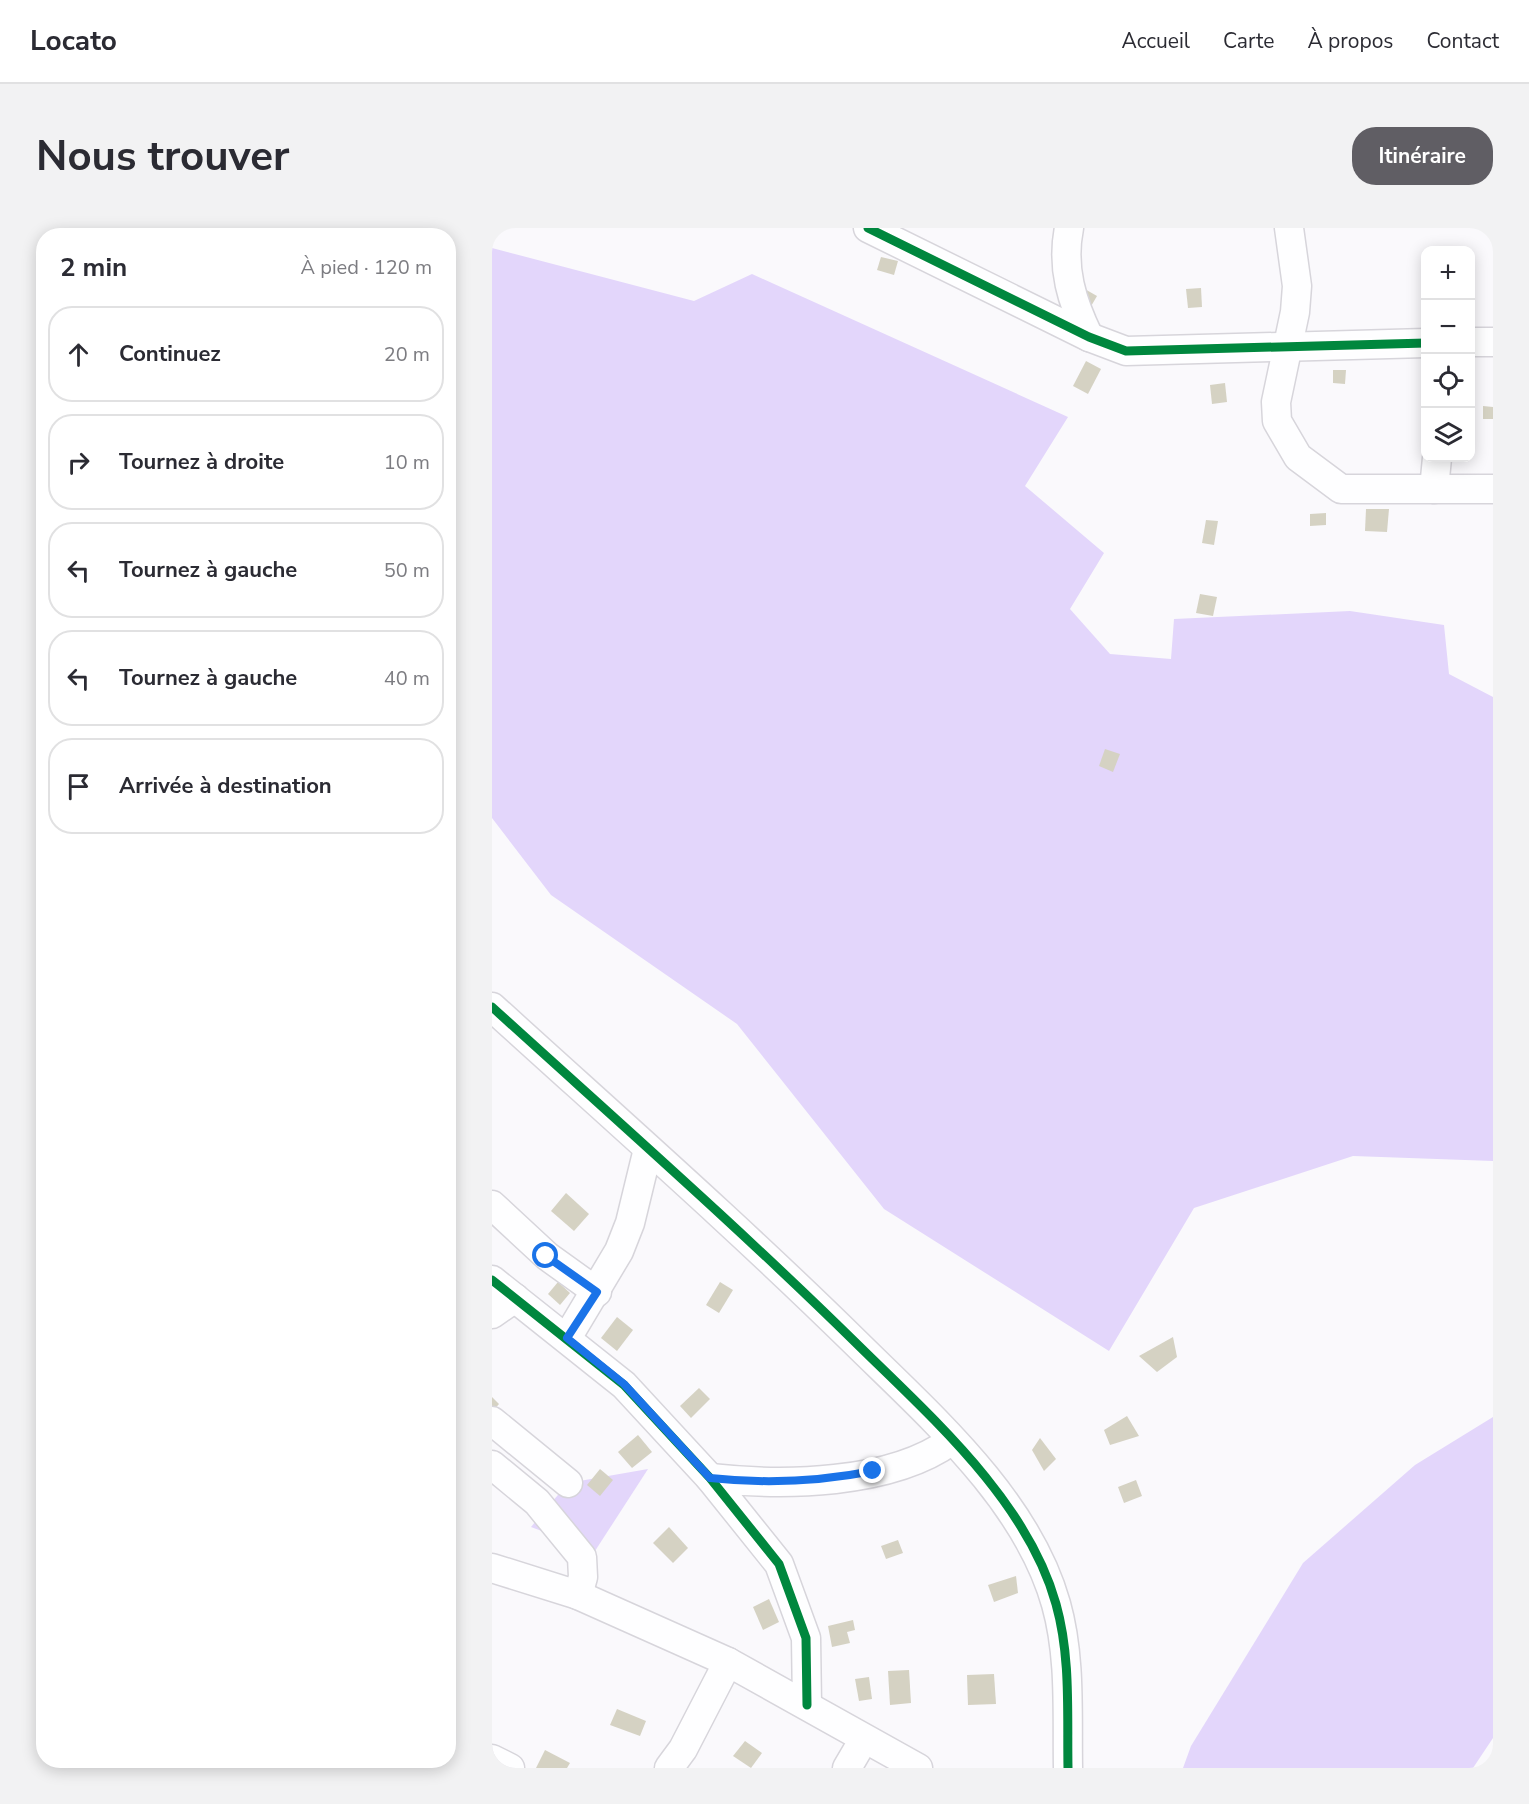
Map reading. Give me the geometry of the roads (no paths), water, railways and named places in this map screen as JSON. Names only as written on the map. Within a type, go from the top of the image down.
[{"type":"street","points":[[868,228],[1089,337],[1126,351],[1421,343]]},
{"type":"street","points":[[1069,228],[1068,280],[1073,303],[1089,337]]},
{"type":"street","points":[[1289,228],[1297,286],[1288,346],[1276,402],[1277,421],[1298,457],[1341,489],[1493,489]]},
{"type":"street","points":[[1475,342],[1493,342]]},
{"type":"street","points":[[1434,489],[1437,462]]},
{"type":"street","points":[[492,1007],[759,1247],[951,1441],[1005,1501],[1035,1552],[1056,1604],[1066,1659],[1068,1768]]},
{"type":"street","points":[[567,1338],[597,1292],[619,1251],[630,1223],[648,1149]]},
{"type":"street","points":[[492,1205],[546,1256],[597,1292]]},
{"type":"street","points":[[492,1280],[624,1384],[710,1478],[779,1564],[806,1638],[807,1705]]},
{"type":"street","points":[[492,1314],[515,1298]]},
{"type":"street","points":[[492,1421],[568,1483]]},
{"type":"street","points":[[710,1478],[771,1483],[838,1478],[907,1464],[935,1453],[951,1441]]},
{"type":"street","points":[[492,1465],[537,1502],[582,1557],[583,1577],[578,1595]]},
{"type":"street","points":[[492,1568],[578,1595],[728,1662],[918,1768]]},
{"type":"street","points":[[669,1768],[683,1749],[728,1662]]},
{"type":"street","points":[[847,1768],[864,1739]]},
{"type":"street","points":[[492,1759],[510,1768]]}]
